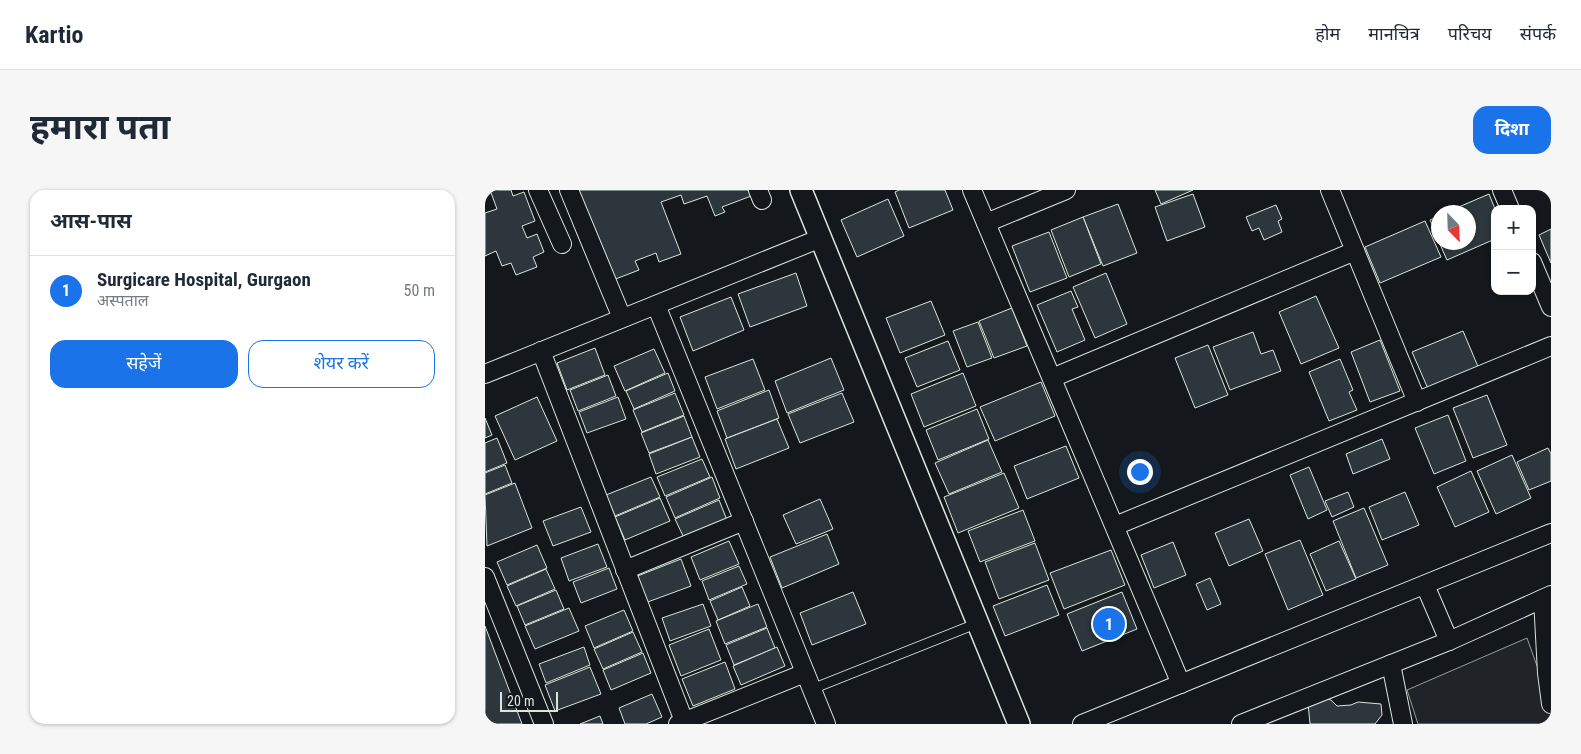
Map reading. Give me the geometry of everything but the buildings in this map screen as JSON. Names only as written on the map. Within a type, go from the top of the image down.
[{"type":"street","points":[[538,190],[562,244]]},
{"type":"street","points":[[569,190],[623,318]]},
{"type":"street","points":[[801,190],[1019,724]]},
{"type":"street","points":[[972,190],[1181,684]]},
{"type":"street","points":[[986,222],[1066,190]]},
{"type":"street","points":[[1330,190],[1417,402]]},
{"type":"street","points":[[1502,190],[1508,205]]},
{"type":"street","points":[[485,374],[821,238]]},
{"type":"street","points":[[1052,378],[1355,251]]},
{"type":"street","points":[[1536,271],[1551,307]]},
{"type":"street","points":[[656,305],[826,724]]},
{"type":"street","points":[[1115,526],[1551,346]]},
{"type":"street","points":[[541,351],[681,723],[809,681]]},
{"type":"street","points":[[625,570],[744,521]]},
{"type":"street","points":[[1081,724],[1551,533]]},
{"type":"street","points":[[485,577],[544,724]]},
{"type":"street","points":[[1425,584],[1449,641]]},
{"type":"street","points":[[1243,724],[1449,641],[1547,597],[1547,673],[1551,704]]},
{"type":"street","points":[[1391,664],[1403,724]]},
{"type":"lane","points":[[809,681],[978,623]]},
{"type":"shaded area","points":[[1527,638],[1551,705],[1551,724],[1418,724],[1407,690]]},
{"type":"place","name":"Surgicare Hospital, Gurgaon","points":[[1109,624]]}]
